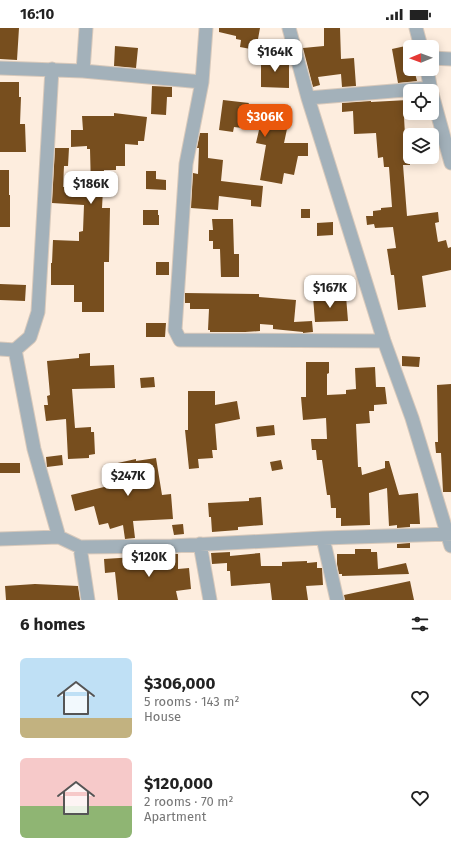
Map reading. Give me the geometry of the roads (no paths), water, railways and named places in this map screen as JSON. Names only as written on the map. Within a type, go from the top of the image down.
[{"type":"street","points":[[83,71],[86,28]]},
{"type":"street","points":[[206,28],[202,82],[186,164],[175,330],[180,340],[384,341]]},
{"type":"street","points":[[0,539],[60,537],[80,547],[172,546],[323,538],[450,538],[412,418],[384,341],[308,98],[289,28]]},
{"type":"street","points":[[416,28],[419,40]]},
{"type":"street","points":[[439,58],[451,59]]},
{"type":"street","points":[[0,68],[83,71],[202,82]]},
{"type":"street","points":[[0,349],[15,350],[30,337],[38,312],[52,70]]},
{"type":"street","points":[[308,98],[403,93]]},
{"type":"street","points":[[439,120],[451,163]]},
{"type":"street","points":[[15,350],[34,449],[60,537]]},
{"type":"street","points":[[323,538],[337,600]]},
{"type":"street","points":[[200,544],[210,600]]},
{"type":"street","points":[[80,547],[88,600]]}]
